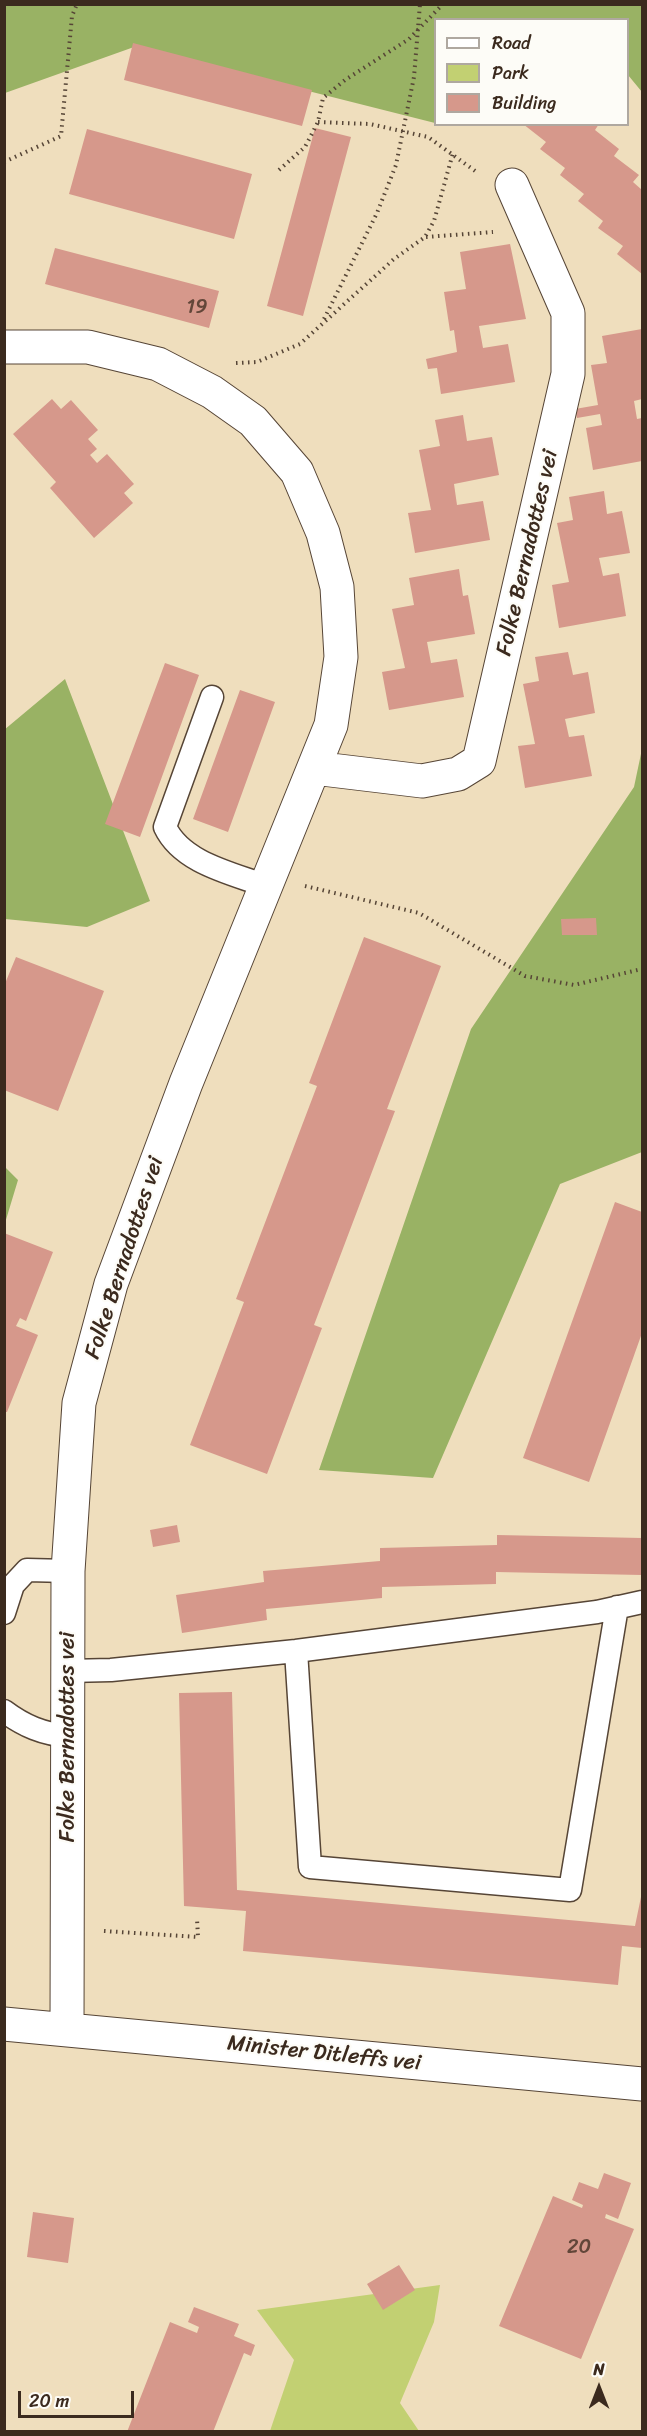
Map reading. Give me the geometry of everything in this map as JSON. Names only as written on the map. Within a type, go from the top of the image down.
[{"type":"street","name":"Folke Bernadottes vei","points":[[314,768],[422,781],[458,774],[479,761],[568,374],[568,313],[512,185]]},
{"type":"street","name":"Folke Bernadottes vei","points":[[4,347],[88,347],[158,364],[212,392],[253,421],[297,472],[323,533],[337,587],[341,657],[331,725],[186,1083],[111,1284],[79,1403],[68,1571],[67,2029]]},
{"type":"street","name":"Minister Ditleffs vei","points":[[4,2024],[642,2084]]},
{"type":"lane","points":[[212,697],[165,827],[171,841],[186,854],[268,882]]},
{"type":"lane","points":[[4,1613],[14,1585],[27,1570],[68,1571]]},
{"type":"lane","points":[[68,1671],[111,1670],[296,1651],[597,1612],[642,1602]]},
{"type":"lane","points":[[296,1651],[310,1867],[570,1890],[617,1607]]},
{"type":"lane","points":[[4,1711],[39,1731],[68,1736]]},
{"type":"path","points":[[4,162],[60,136],[72,16],[77,4]]},
{"type":"path","points":[[323,322],[378,213],[396,165],[404,129],[419,29],[420,4]]},
{"type":"path","points":[[279,170],[305,147],[318,122],[323,98],[345,80],[409,39],[443,4]]},
{"type":"path","points":[[318,122],[370,124],[404,129],[428,136],[485,178],[500,185],[512,185]]},
{"type":"path","points":[[230,364],[256,362],[300,344],[394,259],[425,237],[434,221],[453,153]]},
{"type":"path","points":[[425,237],[532,230]]},
{"type":"path","points":[[268,882],[419,913],[525,976],[574,985],[642,969]]},
{"type":"path","points":[[67,1929],[198,1936],[197,1918]]},
{"type":"green space","points":[[4,5],[642,5],[642,92],[629,76],[629,18],[434,18],[434,123],[134,47],[5,93]]},
{"type":"green space","points":[[65,679],[150,901],[87,927],[5,919],[4,730]]},
{"type":"green space","points":[[642,749],[642,1152],[560,1184],[433,1478],[319,1470],[471,1029],[634,787]]},
{"type":"green space","points":[[5,1167],[18,1180],[5,1223]]},
{"type":"green space","points":[[440,2285],[434,2322],[400,2403],[419,2431],[270,2431],[294,2360],[257,2310]]},
{"type":"building","points":[[133,43],[312,90],[302,126],[124,80]]},
{"type":"building","points":[[526,126],[598,126],[595,130],[619,149],[614,156],[639,175],[633,182],[642,190],[642,274],[617,254],[623,246],[598,228],[603,221],[578,201],[584,194],[560,175],[565,168],[540,149],[546,142]]},
{"type":"building","points":[[315,128],[351,137],[303,316],[267,306]]},
{"type":"building","points":[[87,129],[252,174],[234,239],[69,194]]},
{"type":"building","points":[[510,244],[526,319],[479,326],[483,348],[508,344],[515,382],[441,394],[437,368],[428,369],[426,359],[457,352],[454,330],[450,331],[444,292],[466,289],[460,252]]},
{"type":"building","points":[[55,248],[219,291],[209,328],[45,284]]},
{"type":"building","points":[[642,329],[642,399],[634,401],[637,419],[642,418],[642,461],[593,470],[586,428],[602,425],[600,414],[577,418],[575,409],[598,405],[591,365],[607,363],[602,336]]},
{"type":"building","points":[[52,399],[61,409],[71,400],[98,430],[88,439],[97,449],[90,455],[97,463],[107,454],[134,484],[124,493],[133,503],[94,538],[50,488],[56,482],[13,434]]},
{"type":"building","points":[[463,415],[467,441],[492,437],[499,475],[454,484],[457,505],[483,501],[490,540],[415,553],[408,513],[431,510],[419,450],[440,446],[435,420]]},
{"type":"building","points":[[604,491],[607,514],[622,511],[630,553],[599,558],[603,576],[619,573],[626,616],[559,628],[552,585],[569,582],[557,523],[573,520],[569,497]]},
{"type":"building","points":[[459,569],[463,596],[468,595],[475,634],[427,642],[431,663],[457,659],[464,697],[389,710],[382,672],[405,668],[392,609],[414,605],[409,578]]},
{"type":"building","points":[[568,652],[573,675],[588,672],[595,713],[565,719],[569,737],[584,735],[592,776],[525,788],[518,746],[535,744],[523,684],[539,681],[535,657]]},
{"type":"building","points":[[165,663],[199,675],[140,837],[105,824]]},
{"type":"building","points":[[240,690],[275,702],[228,832],[193,819]]},
{"type":"building","points":[[596,918],[597,935],[562,935],[561,919]]},
{"type":"building","points":[[364,937],[441,966],[387,1109],[395,1111],[314,1325],[322,1328],[267,1474],[190,1445],[244,1302],[236,1299],[317,1086],[309,1083]]},
{"type":"building","points":[[16,957],[104,991],[58,1111],[4,1090],[4,986]]},
{"type":"building","points":[[615,1202],[642,1212],[642,1333],[589,1482],[523,1458]]},
{"type":"building","points":[[4,1233],[53,1252],[26,1321],[20,1318],[16,1326],[38,1335],[7,1412],[4,1412]]},
{"type":"building","points":[[177,1525],[180,1542],[153,1547],[150,1530]]},
{"type":"building","points":[[497,1535],[642,1538],[642,1575],[496,1572],[496,1584],[382,1587],[382,1598],[266,1609],[267,1620],[182,1633],[176,1595],[264,1582],[263,1571],[380,1561],[380,1548],[497,1545]]},
{"type":"building","points":[[232,1692],[237,1890],[635,1926],[642,1892],[642,1948],[622,1946],[618,1985],[243,1951],[246,1911],[184,1906],[179,1693]]},
{"type":"building","points":[[604,2173],[631,2183],[618,2219],[606,2214],[605,2218],[634,2229],[581,2359],[499,2326],[553,2196],[582,2208],[583,2205],[572,2200],[579,2182],[598,2189]]},
{"type":"building","points":[[33,2212],[74,2218],[68,2263],[27,2257]]},
{"type":"building","points":[[399,2265],[415,2290],[383,2310],[367,2284]]},
{"type":"building","points":[[194,2307],[239,2324],[234,2336],[255,2345],[251,2356],[244,2353],[213,2432],[127,2432],[170,2322],[197,2333],[199,2327],[188,2322]]}]
